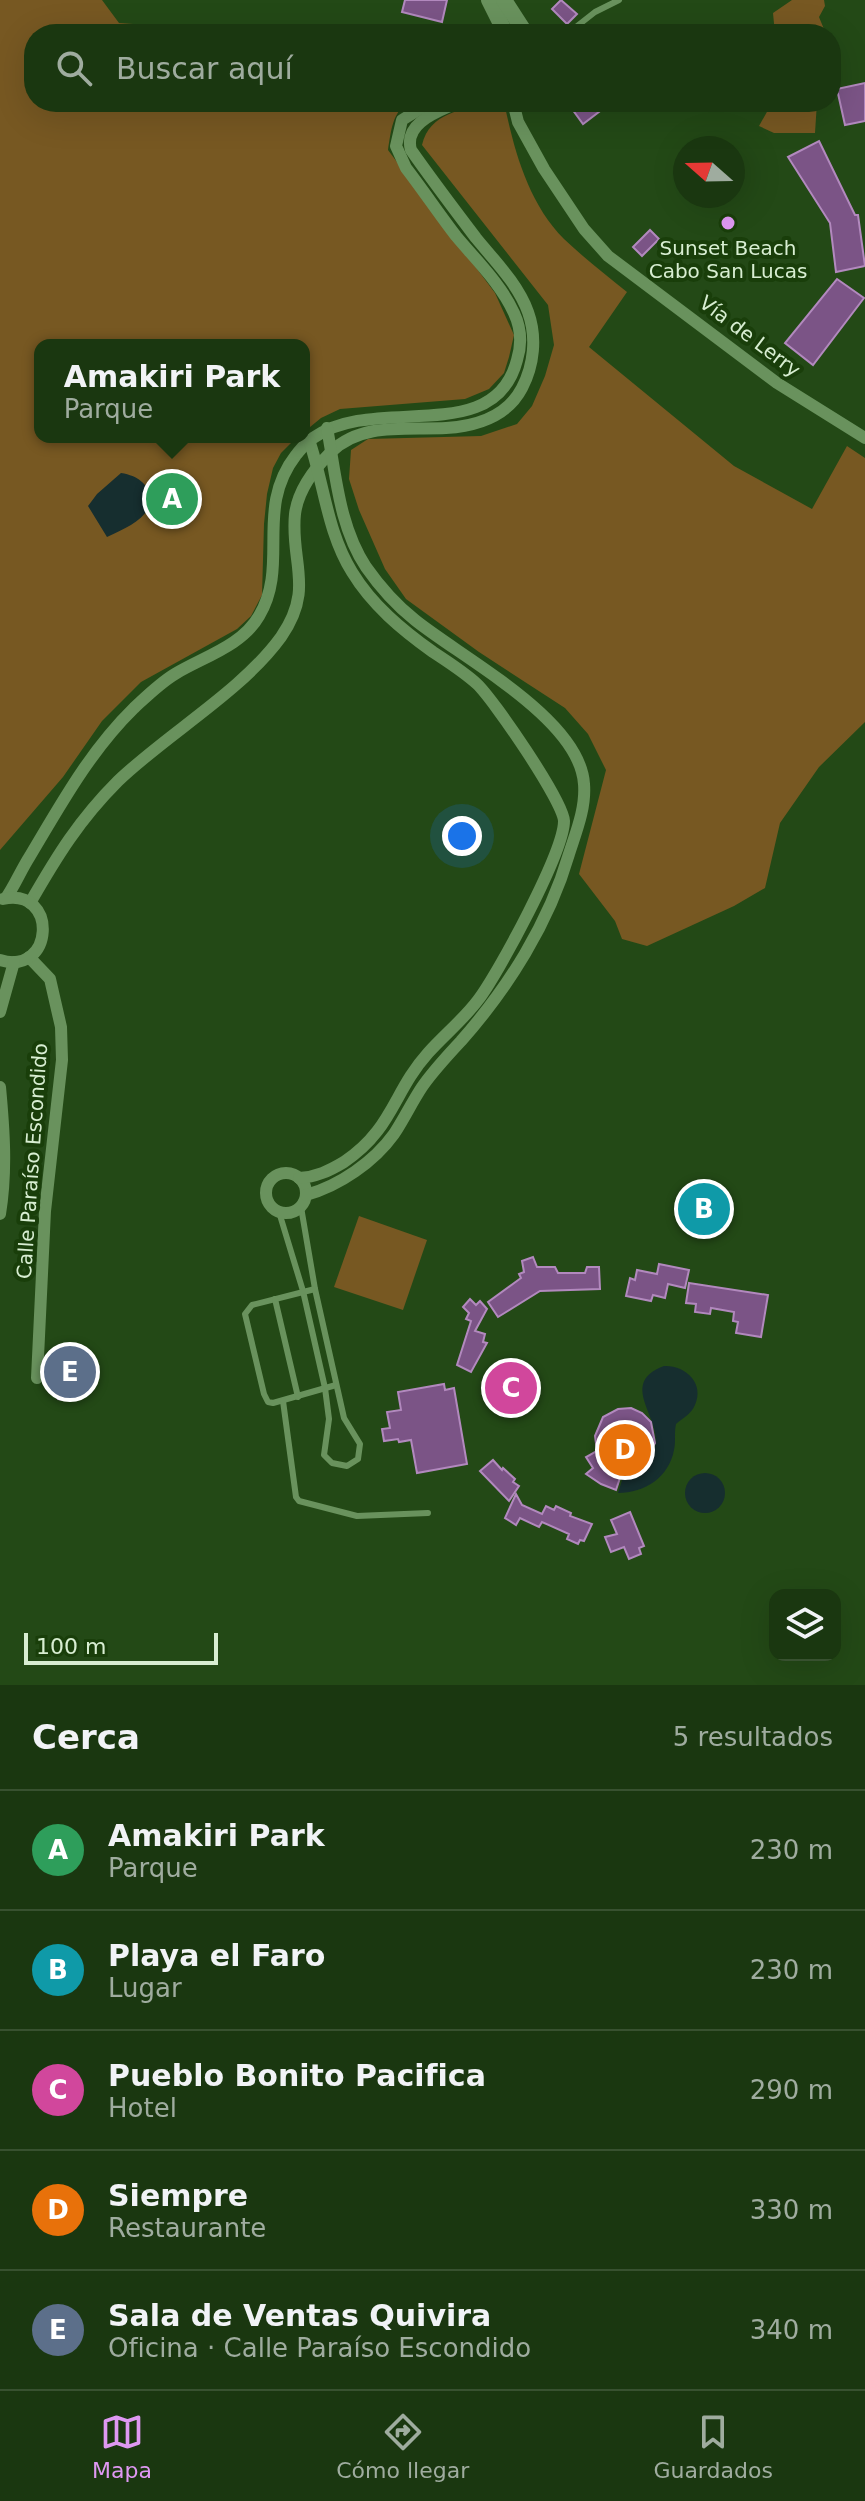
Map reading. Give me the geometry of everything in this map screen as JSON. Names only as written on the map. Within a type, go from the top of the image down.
[{"type":"street","points":[[489,0],[501,24]]},
{"type":"street","points":[[504,0],[520,24]]},
{"type":"street","points":[[310,439],[327,428],[377,417],[466,411],[504,392],[511,379],[520,338],[513,312],[499,288],[406,168],[396,146],[402,120],[415,112]]},
{"type":"street","points":[[30,903],[56,855],[119,780],[250,670],[280,637],[293,615],[300,587],[295,515],[305,485],[331,452],[346,440],[367,432],[464,426],[499,414],[515,400],[529,371],[533,344],[532,329],[523,302],[503,271],[440,192],[409,143],[416,127],[438,112]]},
{"type":"street","name":"Vía de Lerry","points":[[516,112],[544,169],[601,250],[777,383],[865,438]]},
{"type":"street","points":[[304,1201],[303,1183],[299,1178],[288,1173],[271,1181],[267,1199],[273,1209],[291,1213],[380,1150],[430,1076],[494,1002],[536,932],[565,869],[581,817],[584,783],[577,757],[548,720],[413,619],[379,584],[353,544],[335,482],[327,428]]},
{"type":"street","points":[[3,899],[83,768],[107,736],[164,681],[222,649],[249,630],[256,621],[271,585],[275,498],[286,468],[307,443]]},
{"type":"street","points":[[299,1178],[322,1174],[368,1144],[386,1122],[420,1062],[475,1004],[488,986],[541,885],[561,840],[564,820],[550,787],[483,691],[387,616],[351,571],[333,530],[319,467],[310,443]]},
{"type":"street","points":[[0,960],[14,962],[29,957],[42,941],[44,931],[43,920],[30,903],[15,898],[3,899]]},
{"type":"street","name":"Calle Paraíso Escondido","points":[[29,957],[50,979],[61,1027],[62,1060],[45,1211],[37,1378]]},
{"type":"street","points":[[0,1012],[14,962]]},
{"type":"street","points":[[0,1087],[6,1155],[0,1214]]},
{"type":"lane","points":[[580,24],[604,6],[619,0]]},
{"type":"lane","points":[[279,1212],[303,1291],[325,1388],[329,1419],[324,1455],[332,1463],[347,1466],[358,1459],[360,1444],[345,1423],[336,1385],[315,1289],[304,1201]]},
{"type":"lane","points":[[315,1289],[252,1305],[245,1314],[268,1402],[283,1401],[336,1385]]},
{"type":"lane","points":[[275,1299],[298,1397]]},
{"type":"lane","points":[[283,1401],[299,1501],[357,1516],[428,1513]]},
{"type":"shaded area","points":[[0,0],[102,0],[119,23],[133,24],[24,24],[24,112],[399,112],[391,130],[388,150],[495,293],[514,335],[504,373],[489,389],[465,399],[340,409],[310,427],[310,339],[34,339],[34,443],[291,443],[273,468],[264,524],[262,595],[251,616],[237,629],[141,682],[102,721],[63,777],[0,850]]},
{"type":"shaded area","points":[[792,0],[824,0],[825,6],[819,17],[822,24],[774,24],[773,13]]},
{"type":"shaded area","points":[[506,112],[524,175],[551,225],[627,292],[589,347],[734,466],[812,509],[847,446],[865,458],[865,722],[819,767],[780,823],[765,888],[734,906],[647,946],[622,939],[615,921],[579,874],[606,770],[588,734],[565,708],[479,652],[406,599],[385,569],[349,479],[351,450],[368,439],[481,436],[517,424],[532,406],[554,345],[548,305],[422,145],[432,126],[448,114]]},
{"type":"shaded area","points":[[767,112],[816,112],[815,133],[774,133],[759,126]]},
{"type":"shaded area","points":[[359,1216],[427,1240],[403,1310],[334,1287]]},
{"type":"water","points":[[121,473],[141,481],[154,498],[141,518],[107,537],[88,506]]},
{"type":"water","points":[[664,1366],[672,1366],[691,1377],[697,1389],[695,1405],[676,1424],[675,1447],[661,1475],[646,1487],[618,1493],[625,1471],[640,1466],[652,1455],[656,1443],[655,1431],[643,1394],[643,1384],[650,1374]]},
{"type":"water","points":[[705,1473],[719,1479],[725,1493],[719,1507],[705,1513],[691,1507],[685,1493],[691,1479]]},
{"type":"building","points":[[405,0],[447,0],[442,22],[402,12]]},
{"type":"building","points":[[561,0],[577,14],[567,24],[552,9]]},
{"type":"building","points":[[865,83],[865,121],[845,125],[841,88]]},
{"type":"building","points":[[574,112],[599,112],[583,124]]},
{"type":"building","points":[[819,141],[855,215],[858,215],[865,266],[836,272],[830,223],[788,157]]},
{"type":"building","points":[[650,230],[659,239],[642,256],[633,247]]},
{"type":"building","points":[[837,279],[864,298],[813,365],[785,343]]},
{"type":"building","points":[[533,1257],[537,1267],[555,1267],[558,1273],[585,1273],[587,1267],[599,1267],[600,1289],[540,1291],[498,1317],[488,1302],[521,1278],[519,1274],[524,1272],[522,1261]]},
{"type":"building","points":[[659,1264],[689,1270],[685,1288],[668,1284],[665,1298],[653,1295],[651,1301],[626,1296],[630,1278],[635,1280],[637,1270],[657,1274]]},
{"type":"building","points":[[689,1283],[768,1295],[761,1337],[736,1333],[738,1322],[733,1321],[734,1312],[711,1308],[710,1314],[695,1312],[696,1304],[686,1303]]},
{"type":"building","points":[[470,1299],[476,1305],[480,1301],[487,1309],[475,1331],[485,1334],[483,1342],[487,1343],[471,1372],[457,1365],[471,1321],[466,1319],[469,1313],[463,1307]]},
{"type":"building","points":[[67,1349],[84,1356],[82,1364],[88,1365],[77,1390],[66,1400],[58,1399],[54,1388],[57,1381],[52,1379],[61,1355],[65,1357]]},
{"type":"building","points":[[444,1384],[445,1390],[454,1388],[467,1464],[417,1473],[411,1440],[384,1441],[382,1429],[390,1428],[387,1412],[401,1410],[398,1392]]},
{"type":"building","points":[[631,1408],[651,1422],[655,1443],[645,1461],[623,1469],[616,1490],[586,1474],[593,1468],[586,1457],[597,1451],[595,1436],[603,1417],[618,1409]]},
{"type":"building","points":[[493,1460],[519,1486],[509,1501],[480,1471]]},
{"type":"building","points":[[516,1494],[522,1505],[542,1514],[546,1506],[554,1510],[556,1506],[571,1513],[570,1516],[592,1524],[584,1541],[580,1540],[578,1544],[567,1539],[569,1534],[542,1522],[539,1527],[520,1518],[516,1525],[505,1518]]},
{"type":"building","points":[[630,1512],[644,1546],[639,1548],[641,1554],[629,1559],[624,1547],[611,1552],[605,1537],[617,1534],[611,1520]]},
{"type":"place","name":"Sunset Beach Cabo San Lucas","points":[[728,223]]},
{"type":"place","name":"Amakiri Park","points":[[172,499]]},
{"type":"place","name":"Playa el Faro","points":[[704,1209]]},
{"type":"place","name":"Sala de Ventas Quivira","points":[[70,1372]]},
{"type":"place","name":"Pueblo Bonito Pacifica","points":[[511,1388]]},
{"type":"place","name":"Siempre","points":[[625,1450]]}]
